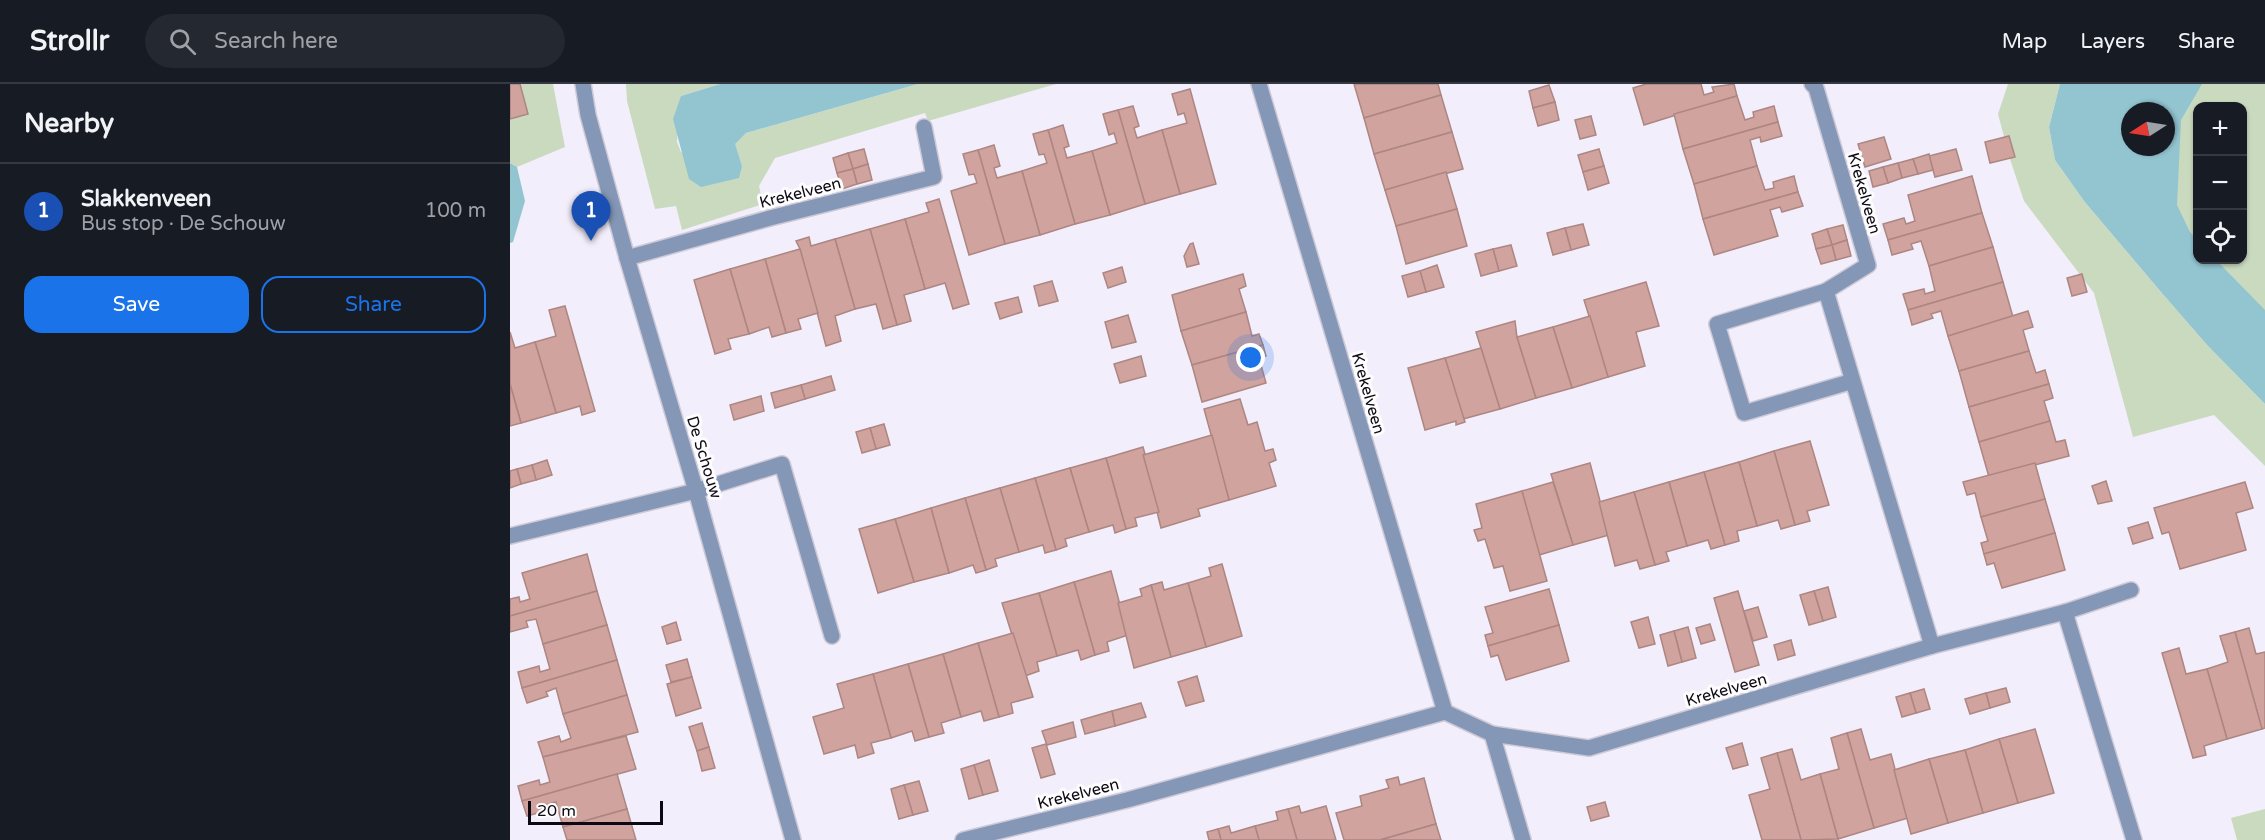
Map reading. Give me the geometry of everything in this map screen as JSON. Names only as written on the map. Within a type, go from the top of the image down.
[{"type":"street","name":"De Schouw","points":[[583,84],[588,115],[627,258],[696,491],[794,840]]},
{"type":"street","name":"Krekelveen","points":[[1259,84],[1445,712]]},
{"type":"street","name":"Krekelveen","points":[[1812,84],[1816,88],[1868,265],[1826,291],[1717,324],[1744,413],[1853,381]]},
{"type":"street","name":"Krekelveen","points":[[627,258],[770,218],[934,177],[924,127]]},
{"type":"street","points":[[1826,291],[1932,646]]},
{"type":"street","points":[[510,536],[696,491],[782,464],[832,636]]},
{"type":"street","name":"Krekelveen","points":[[963,840],[1127,800],[1445,712],[1492,734],[1589,748],[1932,646],[2065,612],[2131,590]]},
{"type":"street","points":[[2065,612],[2134,840]]},
{"type":"street","points":[[1492,734],[1523,840]]},
{"type":"green space","points":[[510,84],[553,84],[565,147],[517,167],[510,163]]},
{"type":"green space","points":[[626,84],[720,84],[681,96],[677,142],[681,152],[742,166],[734,144],[746,133],[918,84],[1056,84],[928,121],[925,113],[775,158],[759,186],[763,204],[682,230],[676,206],[655,209],[627,101]]},
{"type":"green space","points":[[2008,84],[2060,84],[2049,127],[2055,160],[2084,201],[2161,292],[2208,346],[2265,404],[2265,466],[2214,415],[2133,437],[2094,293],[2024,201],[1998,114]]},
{"type":"green space","points":[[2127,84],[2265,84],[2265,343],[2136,208],[2162,156],[2175,156],[2175,102],[2129,102]]},
{"type":"green space","points":[[2265,809],[2265,840],[2237,840],[2231,818]]},
{"type":"water","points":[[720,84],[918,84],[746,133],[735,144],[742,166],[739,178],[701,187],[689,179],[673,119],[681,96]]},
{"type":"water","points":[[2060,84],[2202,84],[2181,120],[2177,205],[2193,235],[2193,264],[2220,264],[2265,310],[2265,404],[2208,346],[2161,292],[2084,201],[2055,160],[2049,127]]},
{"type":"water","points":[[510,163],[517,167],[525,201],[513,242],[510,243]]},
{"type":"building","points":[[510,84],[520,84],[528,114],[510,119]]},
{"type":"building","points":[[1354,84],[1438,84],[1441,95],[1364,118]]},
{"type":"building","points":[[1646,84],[1701,84],[1704,95],[1714,92],[1712,87],[1734,84],[1737,96],[1644,125],[1633,88]]},
{"type":"building","points":[[1549,85],[1555,102],[1533,108],[1529,91]]},
{"type":"building","points":[[1190,89],[1216,184],[1180,194],[1162,130],[1187,123],[1184,113],[1178,115],[1172,94]]},
{"type":"building","points":[[1441,95],[1452,132],[1374,154],[1364,118]]},
{"type":"building","points":[[1737,96],[1745,120],[1754,117],[1753,112],[1774,106],[1778,122],[1683,149],[1674,114]]},
{"type":"building","points":[[1555,102],[1559,120],[1538,126],[1533,108]]},
{"type":"building","points":[[1133,106],[1139,126],[1134,128],[1137,138],[1162,130],[1180,194],[1145,204],[1118,110]]},
{"type":"building","points":[[1118,110],[1145,204],[1110,215],[1092,151],[1117,143],[1114,133],[1109,135],[1103,114]]},
{"type":"building","points":[[1591,116],[1596,135],[1580,139],[1575,120]]},
{"type":"building","points":[[1778,122],[1782,136],[1761,142],[1760,137],[1750,140],[1757,166],[1694,184],[1683,149]]},
{"type":"building","points":[[1063,125],[1069,146],[1064,148],[1067,158],[1092,151],[1110,215],[1075,224],[1048,130]]},
{"type":"building","points":[[1048,130],[1075,224],[1040,235],[1022,171],[1047,163],[1044,154],[1039,155],[1033,134]]},
{"type":"building","points":[[1452,132],[1463,169],[1385,190],[1374,154]]},
{"type":"building","points":[[2009,136],[2015,157],[1990,163],[1985,142]]},
{"type":"building","points":[[1884,137],[1891,159],[1865,167],[1858,144]]},
{"type":"building","points":[[994,145],[1000,166],[994,168],[997,178],[1022,171],[1040,235],[1005,244],[978,150]]},
{"type":"building","points":[[864,149],[868,164],[853,169],[848,153]]},
{"type":"building","points":[[1599,149],[1604,166],[1583,172],[1578,155]]},
{"type":"building","points":[[1956,149],[1962,170],[1935,177],[1929,156]]},
{"type":"building","points":[[978,150],[1005,244],[969,255],[951,191],[977,183],[974,174],[969,175],[963,154]]},
{"type":"building","points":[[848,153],[853,169],[837,173],[833,158]]},
{"type":"building","points":[[1929,154],[1933,170],[1918,174],[1913,159]]},
{"type":"building","points":[[1913,159],[1918,174],[1902,178],[1898,163]]},
{"type":"building","points":[[1898,163],[1902,178],[1888,183],[1883,167]]},
{"type":"building","points":[[868,164],[872,180],[857,184],[853,169]]},
{"type":"building","points":[[1604,166],[1609,183],[1588,190],[1583,172]]},
{"type":"building","points":[[1757,166],[1765,190],[1774,188],[1773,182],[1794,176],[1798,192],[1703,219],[1694,184]]},
{"type":"building","points":[[1883,167],[1888,183],[1873,187],[1869,171]]},
{"type":"building","points":[[853,169],[857,184],[842,189],[837,173]]},
{"type":"building","points":[[1446,172],[1457,209],[1396,226],[1385,190]]},
{"type":"building","points":[[1972,176],[1982,213],[1888,240],[1883,224],[1904,218],[1906,224],[1915,221],[1908,195]]},
{"type":"building","points":[[1798,192],[1803,206],[1782,212],[1780,207],[1770,210],[1778,236],[1714,255],[1703,219]]},
{"type":"building","points":[[939,199],[969,304],[953,309],[945,283],[925,289],[905,219],[929,212],[926,203]]},
{"type":"building","points":[[1457,209],[1467,246],[1406,264],[1396,226]]},
{"type":"building","points":[[1982,213],[1993,247],[1929,266],[1921,241],[1911,244],[1913,249],[1892,255],[1888,240]]},
{"type":"building","points":[[905,219],[925,289],[904,295],[911,321],[897,325],[870,229]]},
{"type":"building","points":[[1583,224],[1589,245],[1571,250],[1565,228]]},
{"type":"building","points":[[1843,225],[1847,240],[1832,245],[1827,229]]},
{"type":"building","points":[[1565,228],[1571,250],[1553,255],[1547,233]]},
{"type":"building","points":[[870,229],[897,325],[883,329],[876,304],[855,309],[835,239]]},
{"type":"building","points":[[1827,229],[1832,245],[1816,249],[1812,234]]},
{"type":"building","points":[[809,237],[811,246],[835,239],[855,309],[835,316],[841,341],[826,346],[796,241]]},
{"type":"building","points":[[1847,240],[1851,256],[1836,260],[1832,245]]},
{"type":"building","points":[[1193,243],[1199,264],[1187,267],[1184,256],[1190,244]]},
{"type":"building","points":[[1511,245],[1517,266],[1499,271],[1493,249]]},
{"type":"building","points":[[1832,245],[1836,260],[1821,264],[1816,249]]},
{"type":"building","points":[[1993,247],[2003,282],[1908,310],[1903,294],[1924,289],[1925,294],[1935,291],[1929,266]]},
{"type":"building","points":[[800,249],[818,313],[798,319],[801,329],[786,333],[765,259]]},
{"type":"building","points":[[1493,249],[1499,271],[1481,276],[1475,254]]},
{"type":"building","points":[[765,259],[786,333],[772,337],[769,327],[749,334],[730,269]]},
{"type":"building","points":[[1437,265],[1444,287],[1426,292],[1420,271]]},
{"type":"building","points":[[1122,267],[1126,282],[1108,288],[1103,273]]},
{"type":"building","points":[[730,269],[749,334],[728,339],[731,349],[715,354],[694,280]]},
{"type":"building","points":[[1420,271],[1426,292],[1408,297],[1402,276]]},
{"type":"building","points":[[1243,274],[1246,286],[1239,289],[1246,312],[1181,331],[1172,295]]},
{"type":"building","points":[[2082,274],[2087,292],[2072,296],[2067,278]]},
{"type":"building","points":[[1052,281],[1058,301],[1039,306],[1034,286]]},
{"type":"building","points":[[1646,282],[1659,326],[1636,332],[1645,366],[1608,377],[1584,300]]},
{"type":"building","points":[[2003,282],[2013,317],[1948,336],[1941,311],[1931,314],[1933,318],[1912,325],[1908,310]]},
{"type":"building","points":[[1018,297],[1022,312],[1000,319],[995,303]]},
{"type":"building","points":[[565,306],[595,411],[582,415],[580,406],[556,413],[535,342],[556,336],[549,310]]},
{"type":"building","points":[[2028,311],[2033,327],[2023,330],[2029,351],[1959,371],[1948,336]]},
{"type":"building","points":[[1246,312],[1252,336],[1259,334],[1263,345],[1192,365],[1181,331]]},
{"type":"building","points":[[1128,315],[1136,342],[1112,348],[1105,322]]},
{"type":"building","points":[[1590,316],[1608,377],[1572,388],[1553,327]]},
{"type":"building","points":[[1515,321],[1517,337],[1536,398],[1500,409],[1476,332]]},
{"type":"building","points":[[1553,327],[1572,388],[1536,398],[1517,337]]},
{"type":"building","points":[[510,332],[515,348],[535,342],[556,413],[521,423],[510,384]]},
{"type":"building","points":[[1263,345],[1266,356],[1259,358],[1266,383],[1202,402],[1192,365]]},
{"type":"building","points":[[1481,348],[1500,409],[1463,419],[1445,358]]},
{"type":"building","points":[[2029,351],[2036,373],[2045,370],[2049,384],[1969,407],[1959,371]]},
{"type":"building","points":[[1141,356],[1146,376],[1120,383],[1114,364]]},
{"type":"building","points":[[1445,358],[1465,422],[1456,425],[1456,421],[1425,430],[1408,368]]},
{"type":"building","points":[[831,376],[835,390],[805,399],[801,385]]},
{"type":"building","points":[[510,384],[521,423],[510,426]]},
{"type":"building","points":[[2049,384],[2053,398],[2044,401],[2050,421],[1979,442],[1969,407]]},
{"type":"building","points":[[801,385],[805,399],[775,408],[771,393]]},
{"type":"building","points":[[761,396],[764,411],[734,420],[730,405]]},
{"type":"building","points":[[1240,399],[1248,425],[1257,422],[1265,451],[1273,449],[1276,460],[1269,463],[1276,486],[1229,500],[1204,409]]},
{"type":"building","points":[[2050,421],[2056,442],[2065,440],[2069,456],[1989,477],[1979,442]]},
{"type":"building","points":[[884,424],[890,445],[876,449],[870,428]]},
{"type":"building","points":[[870,428],[876,449],[862,453],[856,432]]},
{"type":"building","points":[[1212,435],[1229,500],[1198,509],[1200,516],[1161,528],[1143,455]]},
{"type":"building","points":[[1810,441],[1829,505],[1807,511],[1810,521],[1795,525],[1774,451]]},
{"type":"building","points":[[1143,447],[1145,454],[1143,455],[1159,512],[1135,518],[1137,526],[1126,529],[1106,458]]},
{"type":"building","points":[[1774,451],[1795,525],[1781,529],[1778,520],[1757,526],[1739,462]]},
{"type":"building","points":[[1106,458],[1126,529],[1115,533],[1113,525],[1089,532],[1070,468]]},
{"type":"building","points":[[547,460],[552,475],[536,480],[532,465]]},
{"type":"building","points":[[1739,462],[1757,526],[1737,531],[1739,541],[1725,545],[1704,472]]},
{"type":"building","points":[[1590,463],[1609,535],[1573,545],[1551,474]]},
{"type":"building","points":[[2035,463],[2045,499],[1981,517],[1975,493],[1967,495],[1963,482]]},
{"type":"building","points":[[532,465],[536,480],[521,484],[517,469]]},
{"type":"building","points":[[1070,468],[1089,532],[1065,539],[1067,546],[1056,550],[1035,478]]},
{"type":"building","points":[[517,469],[521,484],[510,488],[510,471]]},
{"type":"building","points":[[1704,472],[1725,545],[1711,549],[1708,540],[1687,546],[1669,482]]},
{"type":"building","points":[[1035,478],[1056,550],[1045,553],[1043,545],[1019,552],[1000,488]]},
{"type":"building","points":[[2106,481],[2112,501],[2098,504],[2092,486]]},
{"type":"building","points":[[1553,482],[1573,545],[1539,555],[1522,491]]},
{"type":"building","points":[[1669,482],[1687,546],[1666,552],[1669,561],[1655,565],[1634,492]]},
{"type":"building","points":[[2245,482],[2253,508],[2236,513],[2246,550],[2180,569],[2169,532],[2162,534],[2154,508]]},
{"type":"building","points":[[1000,488],[1019,552],[995,559],[997,566],[986,570],[965,498]]},
{"type":"building","points":[[1522,491],[1547,581],[1510,591],[1503,566],[1494,568],[1485,539],[1478,541],[1474,530],[1482,528],[1476,504]]},
{"type":"building","points":[[1634,492],[1655,565],[1640,569],[1637,560],[1615,566],[1599,502]]},
{"type":"building","points":[[965,498],[986,570],[976,573],[973,565],[949,573],[931,508]]},
{"type":"building","points":[[2045,499],[2055,533],[1984,554],[1981,543],[1988,541],[1981,517]]},
{"type":"building","points":[[931,508],[949,573],[914,582],[895,519]]},
{"type":"building","points":[[895,519],[914,582],[878,593],[859,529]]},
{"type":"building","points":[[2148,522],[2153,538],[2133,544],[2128,528]]},
{"type":"building","points":[[2055,533],[2065,570],[2002,588],[1994,563],[1987,565],[1984,554]]},
{"type":"building","points":[[587,554],[597,591],[510,616],[510,599],[519,597],[520,602],[530,599],[522,573]]},
{"type":"building","points":[[1222,564],[1242,636],[1206,647],[1188,583],[1211,576],[1209,568]]},
{"type":"building","points":[[1111,571],[1128,635],[1107,642],[1109,651],[1095,655],[1074,582]]},
{"type":"building","points":[[1074,582],[1095,655],[1081,660],[1078,650],[1057,656],[1039,593]]},
{"type":"building","points":[[1162,582],[1164,590],[1188,583],[1206,647],[1171,657],[1151,585]]},
{"type":"building","points":[[1151,585],[1171,657],[1134,668],[1118,603],[1142,596],[1140,589]]},
{"type":"building","points":[[1828,587],[1836,617],[1823,621],[1814,591]]},
{"type":"building","points":[[1549,589],[1559,625],[1488,646],[1485,635],[1493,633],[1485,607]]},
{"type":"building","points":[[597,591],[607,625],[543,644],[536,619],[526,621],[528,627],[510,632],[510,616]]},
{"type":"building","points":[[1738,591],[1759,665],[1735,672],[1714,598]]},
{"type":"building","points":[[1814,591],[1823,621],[1809,625],[1800,595]]},
{"type":"building","points":[[1039,593],[1057,656],[1037,662],[1039,671],[1025,676],[1002,603]]},
{"type":"building","points":[[1758,607],[1767,637],[1753,641],[1744,611]]},
{"type":"building","points":[[1648,617],[1655,644],[1639,648],[1631,622]]},
{"type":"building","points":[[676,622],[681,640],[667,644],[662,627]]},
{"type":"building","points":[[1710,624],[1715,640],[1701,644],[1696,628]]},
{"type":"building","points":[[607,625],[617,660],[522,688],[518,672],[539,666],[540,672],[550,669],[543,644]]},
{"type":"building","points":[[1559,625],[1569,661],[1506,680],[1498,655],[1491,657],[1488,646]]},
{"type":"building","points":[[1688,627],[1696,658],[1682,662],[1674,631]]},
{"type":"building","points":[[2249,628],[2256,654],[2265,652],[2265,728],[2262,729],[2235,632]]},
{"type":"building","points":[[1674,631],[1682,662],[1668,666],[1660,635]]},
{"type":"building","points":[[2235,632],[2262,729],[2227,739],[2207,669],[2228,662],[2220,636]]},
{"type":"building","points":[[1013,633],[1033,697],[1011,703],[1013,713],[999,717],[978,643]]},
{"type":"building","points":[[1791,640],[1795,655],[1778,660],[1774,645]]},
{"type":"building","points":[[978,643],[999,717],[984,721],[981,711],[961,717],[943,654]]},
{"type":"building","points":[[2179,648],[2186,674],[2207,669],[2227,739],[2204,746],[2206,755],[2193,758],[2162,653]]},
{"type":"building","points":[[943,654],[961,717],[941,723],[944,733],[929,737],[908,664]]},
{"type":"building","points":[[687,659],[692,677],[671,682],[666,665]]},
{"type":"building","points":[[617,660],[627,695],[563,714],[556,688],[546,692],[548,696],[527,703],[522,688]]},
{"type":"building","points":[[908,664],[929,737],[915,741],[912,731],[891,738],[873,674]]},
{"type":"building","points":[[873,674],[891,738],[871,743],[874,753],[858,758],[855,745],[824,754],[813,717],[844,708],[837,684]]},
{"type":"building","points":[[1197,676],[1204,701],[1186,706],[1178,682]]},
{"type":"building","points":[[692,677],[701,708],[676,716],[667,684]]},
{"type":"building","points":[[2006,688],[2010,702],[1990,708],[1986,693]]},
{"type":"building","points":[[1924,689],[1930,709],[1916,713],[1910,693]]},
{"type":"building","points":[[1910,693],[1916,713],[1902,717],[1896,697]]},
{"type":"building","points":[[1986,693],[1990,708],[1970,714],[1965,699]]},
{"type":"building","points":[[627,695],[638,732],[543,757],[538,742],[559,736],[561,742],[571,738],[563,714]]},
{"type":"building","points":[[1141,703],[1146,717],[1115,726],[1112,711]]},
{"type":"building","points":[[1112,711],[1115,726],[1085,734],[1081,720]]},
{"type":"building","points":[[1073,722],[1076,737],[1047,745],[1042,731]]},
{"type":"building","points":[[702,723],[709,747],[697,751],[689,727]]},
{"type":"building","points":[[1861,729],[1870,760],[1891,754],[1908,818],[1874,828],[1847,733]]},
{"type":"building","points":[[2035,729],[2054,793],[2018,803],[1999,739]]},
{"type":"building","points":[[1847,733],[1874,828],[1838,839],[1820,774],[1839,769],[1831,738]]},
{"type":"building","points":[[626,736],[636,769],[522,801],[518,786],[539,780],[540,785],[550,782],[543,757]]},
{"type":"building","points":[[1999,739],[2018,803],[1983,813],[1965,750]]},
{"type":"building","points":[[1742,743],[1748,765],[1733,769],[1726,748]]},
{"type":"building","points":[[1046,744],[1055,774],[1041,778],[1032,748]]},
{"type":"building","points":[[709,747],[715,768],[702,771],[697,751]]},
{"type":"building","points":[[1792,749],[1801,780],[1820,774],[1838,839],[1801,840],[1777,753]]},
{"type":"building","points":[[1965,750],[1983,813],[1948,823],[1929,759]]},
{"type":"building","points":[[1777,753],[1801,840],[1762,840],[1749,795],[1770,789],[1761,758]]},
{"type":"building","points":[[1929,759],[1948,823],[1911,834],[1894,770]]},
{"type":"building","points":[[989,760],[998,791],[983,795],[974,765]]},
{"type":"building","points":[[974,765],[983,795],[969,799],[961,769]]},
{"type":"building","points":[[617,774],[627,809],[563,827],[556,802],[546,805],[548,810],[527,816],[522,801]]},
{"type":"building","points":[[1398,777],[1400,785],[1424,778],[1436,824],[1380,840],[1344,840],[1336,813],[1362,806],[1360,796],[1389,788],[1386,780]]},
{"type":"building","points":[[919,781],[928,811],[913,815],[904,785]]},
{"type":"building","points":[[904,785],[913,815],[899,819],[891,789]]},
{"type":"building","points":[[1605,802],[1609,816],[1591,821],[1587,807]]},
{"type":"building","points":[[1299,806],[1301,813],[1326,806],[1336,840],[1297,840],[1288,809]]},
{"type":"building","points":[[627,809],[636,840],[567,840],[563,827]]},
{"type":"building","points":[[1288,809],[1297,840],[1259,840],[1255,826],[1278,820],[1276,812]]},
{"type":"building","points":[[1436,824],[1441,840],[1380,840]]},
{"type":"building","points":[[1229,826],[1231,833],[1255,826],[1259,840],[1221,840],[1218,829]]},
{"type":"building","points":[[1218,829],[1221,840],[1209,840],[1207,832]]},
{"type":"place","name":"Slakkenveen","points":[[591,241]]}]
